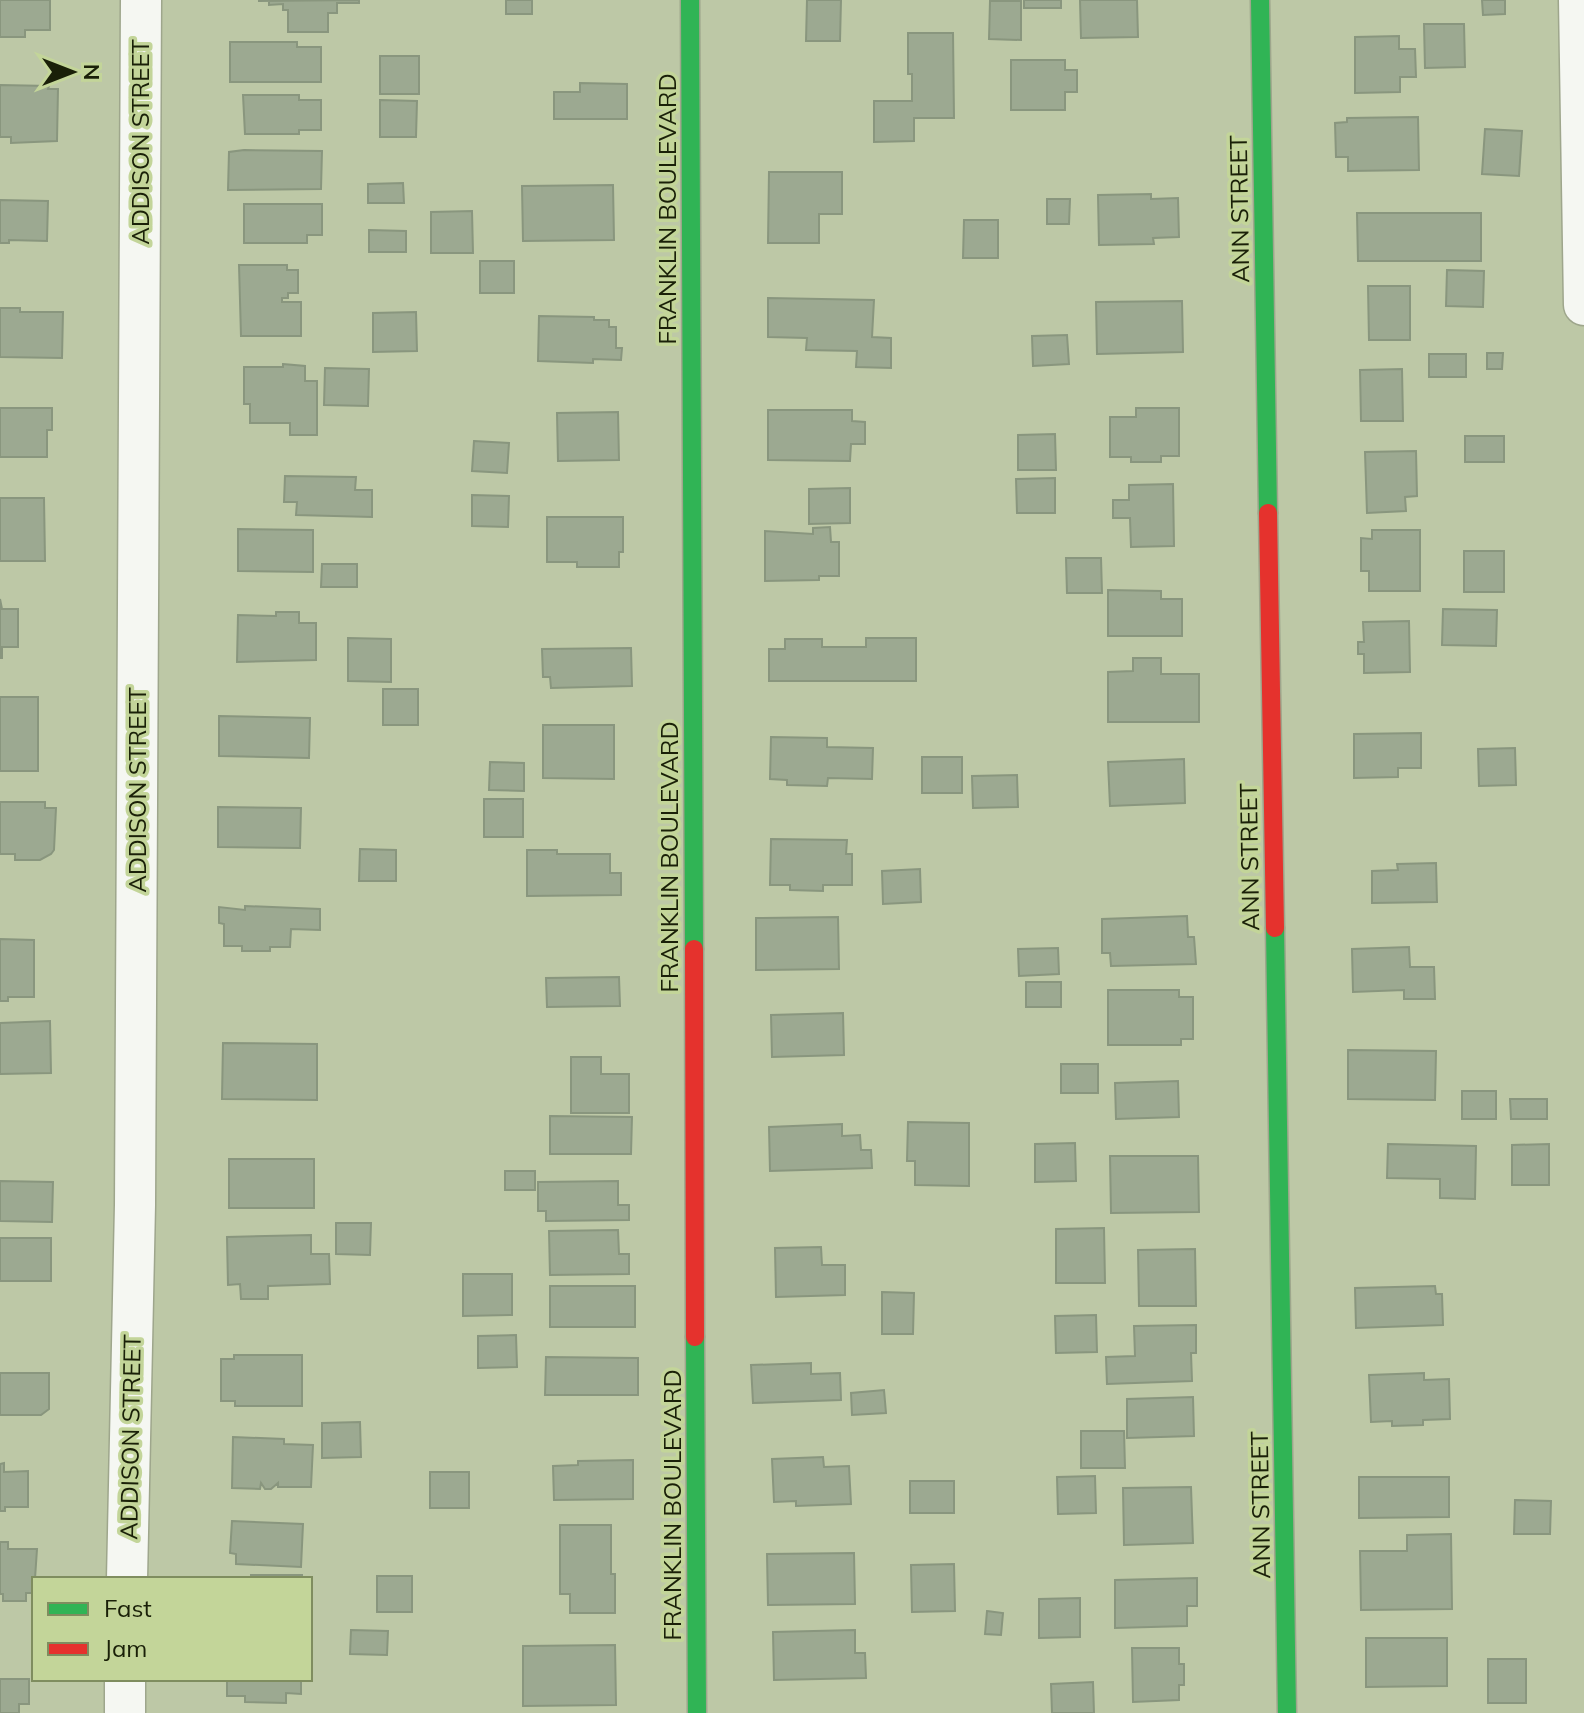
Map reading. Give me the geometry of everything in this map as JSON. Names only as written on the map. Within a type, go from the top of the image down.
[{"type":"street","name":"ADDISON STREET","points":[[127,1577],[135,1174],[141,0]]},
{"type":"street","name":"FRANKLIN BOULEVARD","points":[[690,0],[697,1713]]},
{"type":"street","name":"ANN STREET","points":[[1260,0],[1287,1713]]},
{"type":"street","points":[[1579,0],[1584,305]]},
{"type":"street","points":[[125,1681],[125,1713]]},
{"type":"building","points":[[0,0],[50,0],[50,30],[25,30],[25,37],[0,37]]},
{"type":"building","points":[[359,0],[359,3],[337,3],[337,13],[328,13],[328,32],[288,32],[288,10],[283,10],[283,4],[269,5],[269,1],[258,1]]},
{"type":"building","points":[[506,0],[532,0],[532,14],[506,14]]},
{"type":"building","points":[[807,0],[841,0],[840,41],[806,41]]},
{"type":"building","points":[[1024,0],[1061,0],[1061,8],[1024,8]]},
{"type":"building","points":[[1080,0],[1137,0],[1138,37],[1081,38]]},
{"type":"building","points":[[1482,0],[1505,0],[1505,14],[1483,15]]},
{"type":"building","points":[[990,1],[1021,1],[1021,40],[989,39]]},
{"type":"building","points":[[1424,24],[1464,24],[1465,67],[1425,68]]},
{"type":"building","points":[[908,33],[953,33],[954,118],[914,118],[914,141],[874,142],[874,101],[912,101],[912,74],[908,74]]},
{"type":"building","points":[[1399,36],[1399,49],[1415,49],[1416,77],[1400,77],[1400,92],[1355,93],[1355,37]]},
{"type":"building","points":[[230,42],[297,42],[297,47],[321,47],[321,82],[230,82]]},
{"type":"building","points":[[380,56],[419,56],[419,94],[380,94]]},
{"type":"building","points":[[1011,60],[1065,60],[1065,70],[1077,70],[1077,92],[1065,92],[1065,110],[1011,110]]},
{"type":"building","points":[[580,83],[627,84],[627,119],[554,119],[554,92],[580,92]]},
{"type":"building","points":[[0,85],[58,89],[57,141],[11,143],[11,137],[0,137]]},
{"type":"building","points":[[243,95],[299,95],[299,100],[321,100],[321,130],[299,130],[299,134],[245,134]]},
{"type":"building","points":[[380,100],[417,101],[416,137],[380,137]]},
{"type":"building","points":[[1418,117],[1419,170],[1348,171],[1348,157],[1336,157],[1335,123],[1347,122],[1347,118]]},
{"type":"building","points":[[1485,129],[1522,131],[1519,176],[1482,174]]},
{"type":"building","points":[[322,151],[321,189],[228,190],[229,152]]},
{"type":"building","points":[[769,172],[842,172],[842,214],[819,214],[819,243],[768,243]]},
{"type":"building","points":[[403,183],[404,203],[368,203],[368,184]]},
{"type":"building","points":[[613,185],[614,240],[523,241],[522,186]]},
{"type":"building","points":[[1151,194],[1151,199],[1178,198],[1179,237],[1153,238],[1154,244],[1099,245],[1098,195]]},
{"type":"building","points":[[1047,199],[1070,199],[1069,224],[1047,224]]},
{"type":"building","points":[[0,200],[48,201],[47,241],[9,240],[9,243],[0,243]]},
{"type":"building","points":[[244,204],[322,204],[322,235],[307,235],[307,243],[244,243]]},
{"type":"building","points":[[472,211],[473,253],[431,253],[431,212]]},
{"type":"building","points":[[1357,213],[1481,213],[1481,261],[1358,261]]},
{"type":"building","points":[[964,220],[998,220],[998,258],[963,258]]},
{"type":"building","points":[[369,230],[406,231],[406,252],[369,252]]},
{"type":"building","points":[[480,261],[514,261],[514,293],[480,293]]},
{"type":"building","points":[[239,265],[287,265],[287,270],[298,270],[298,293],[288,293],[288,298],[282,298],[282,302],[301,302],[301,336],[241,336]]},
{"type":"building","points":[[1447,270],[1484,271],[1483,307],[1446,306]]},
{"type":"building","points":[[1368,286],[1410,286],[1410,340],[1369,340]]},
{"type":"building","points":[[768,298],[874,300],[872,337],[891,338],[891,368],[856,367],[857,351],[806,350],[807,338],[768,337]]},
{"type":"building","points":[[1182,301],[1183,352],[1097,354],[1096,302]]},
{"type":"building","points":[[0,308],[20,308],[20,312],[63,312],[62,358],[0,357]]},
{"type":"building","points":[[416,312],[417,351],[373,352],[373,313]]},
{"type":"building","points":[[539,316],[609,320],[609,327],[616,327],[616,348],[622,348],[621,360],[593,359],[593,363],[538,361]]},
{"type":"building","points":[[1067,335],[1069,364],[1033,366],[1032,336]]},
{"type":"building","points":[[1487,353],[1503,353],[1502,369],[1487,369]]},
{"type":"building","points":[[1429,354],[1466,354],[1466,377],[1429,377]]},
{"type":"building","points":[[283,364],[305,366],[305,381],[317,381],[317,435],[290,435],[290,423],[250,423],[250,404],[244,404],[244,367],[283,367]]},
{"type":"building","points":[[325,368],[369,369],[368,406],[324,405]]},
{"type":"building","points":[[1402,369],[1403,421],[1361,421],[1360,370]]},
{"type":"building","points":[[0,408],[52,408],[52,430],[47,430],[47,457],[0,457]]},
{"type":"building","points":[[1136,408],[1179,408],[1179,456],[1161,456],[1161,462],[1131,462],[1131,457],[1110,457],[1110,417],[1136,417]]},
{"type":"building","points":[[768,410],[852,410],[852,421],[865,422],[865,444],[851,444],[850,461],[768,460]]},
{"type":"building","points":[[618,412],[619,460],[558,461],[557,413]]},
{"type":"building","points":[[1055,434],[1056,470],[1018,470],[1018,435]]},
{"type":"building","points":[[1465,436],[1504,436],[1504,462],[1465,462]]},
{"type":"building","points":[[474,441],[509,443],[507,473],[472,471]]},
{"type":"building","points":[[1416,451],[1417,496],[1405,497],[1406,511],[1367,513],[1365,452]]},
{"type":"building","points":[[285,476],[356,477],[355,490],[372,490],[372,517],[296,515],[297,502],[284,502]]},
{"type":"building","points":[[1055,478],[1055,513],[1017,513],[1016,479]]},
{"type":"building","points":[[1173,484],[1174,546],[1131,547],[1130,518],[1113,518],[1113,500],[1129,500],[1129,485]]},
{"type":"building","points":[[850,488],[850,523],[809,524],[809,489]]},
{"type":"building","points":[[472,495],[509,496],[508,527],[472,526]]},
{"type":"building","points":[[0,498],[44,498],[45,561],[0,561]]},
{"type":"building","points":[[547,517],[623,517],[623,552],[619,552],[619,567],[577,567],[577,562],[547,562]]},
{"type":"building","points":[[830,527],[831,542],[839,542],[839,576],[819,576],[819,580],[765,581],[765,531],[813,534],[813,528]]},
{"type":"building","points":[[238,529],[313,530],[313,572],[238,571]]},
{"type":"building","points":[[1372,530],[1420,530],[1420,591],[1369,591],[1369,571],[1361,571],[1361,538],[1372,539]]},
{"type":"building","points":[[1464,551],[1504,551],[1504,592],[1464,592]]},
{"type":"building","points":[[1066,558],[1101,558],[1102,593],[1067,593]]},
{"type":"building","points":[[322,564],[357,564],[357,587],[321,587]]},
{"type":"building","points":[[1108,590],[1161,591],[1161,599],[1182,599],[1182,636],[1108,636]]},
{"type":"building","points":[[0,599],[2,609],[18,609],[18,647],[2,647],[2,658],[0,658]]},
{"type":"building","points":[[1443,609],[1497,610],[1496,646],[1442,645]]},
{"type":"building","points":[[276,612],[299,612],[299,623],[316,623],[316,660],[237,662],[238,615],[276,616]]},
{"type":"building","points":[[1409,621],[1410,672],[1364,673],[1364,654],[1358,654],[1358,642],[1364,642],[1363,622]]},
{"type":"building","points":[[348,638],[391,639],[391,682],[348,681]]},
{"type":"building","points":[[866,638],[916,638],[916,681],[769,681],[769,649],[785,649],[785,639],[822,639],[822,647],[866,647]]},
{"type":"building","points":[[631,648],[632,686],[551,688],[550,677],[543,677],[542,649]]},
{"type":"building","points":[[1133,658],[1161,658],[1161,674],[1199,674],[1199,722],[1108,722],[1108,672],[1133,671]]},
{"type":"building","points":[[383,689],[418,689],[418,725],[383,725]]},
{"type":"building","points":[[0,697],[38,697],[38,771],[0,771]]},
{"type":"building","points":[[219,716],[310,718],[309,758],[219,756]]},
{"type":"building","points":[[543,725],[614,725],[614,779],[543,778]]},
{"type":"building","points":[[1421,733],[1421,768],[1398,768],[1398,777],[1354,778],[1354,734]]},
{"type":"building","points":[[771,737],[827,738],[827,747],[873,748],[872,779],[828,778],[827,786],[787,785],[787,780],[770,779]]},
{"type":"building","points":[[1515,748],[1516,785],[1479,786],[1478,749]]},
{"type":"building","points":[[922,757],[962,757],[962,793],[922,793]]},
{"type":"building","points":[[1184,759],[1185,803],[1110,806],[1108,762]]},
{"type":"building","points":[[490,762],[524,763],[524,791],[489,790]]},
{"type":"building","points":[[1017,775],[1018,807],[973,808],[972,776]]},
{"type":"building","points":[[484,799],[523,799],[523,837],[484,837]]},
{"type":"building","points":[[0,802],[45,802],[45,808],[56,808],[54,850],[51,854],[40,860],[15,860],[15,854],[0,854]]},
{"type":"building","points":[[218,807],[301,808],[300,848],[218,847]]},
{"type":"building","points":[[771,839],[847,840],[846,854],[852,854],[852,885],[823,885],[823,891],[790,890],[790,885],[770,885]]},
{"type":"building","points":[[360,849],[396,850],[396,881],[359,881]]},
{"type":"building","points":[[527,850],[557,850],[557,854],[610,854],[610,873],[621,873],[621,895],[527,896]]},
{"type":"building","points":[[1436,863],[1437,902],[1372,903],[1372,871],[1398,870],[1397,864]]},
{"type":"building","points":[[920,869],[921,902],[883,904],[882,871]]},
{"type":"building","points":[[245,906],[320,909],[320,930],[291,929],[290,947],[270,947],[270,951],[242,951],[242,946],[224,946],[224,924],[219,923],[219,907],[245,910]]},
{"type":"building","points":[[1187,916],[1188,937],[1194,937],[1196,964],[1111,966],[1110,953],[1102,953],[1102,919]]},
{"type":"building","points":[[838,917],[839,969],[756,970],[756,918]]},
{"type":"building","points":[[0,939],[34,940],[34,997],[8,997],[8,1001],[0,1001]]},
{"type":"building","points":[[1409,947],[1410,967],[1434,967],[1435,999],[1404,999],[1404,990],[1353,992],[1352,949]]},
{"type":"building","points":[[1058,948],[1059,974],[1019,976],[1018,949]]},
{"type":"building","points":[[619,977],[620,1006],[547,1007],[546,978]]},
{"type":"building","points":[[1026,982],[1061,982],[1061,1007],[1026,1007]]},
{"type":"building","points":[[1108,990],[1179,990],[1179,997],[1193,997],[1193,1039],[1181,1039],[1181,1045],[1108,1045]]},
{"type":"building","points":[[843,1013],[844,1055],[772,1057],[771,1015]]},
{"type":"building","points":[[50,1021],[51,1073],[0,1074],[0,1023]]},
{"type":"building","points":[[223,1043],[317,1044],[317,1100],[222,1099]]},
{"type":"building","points":[[1348,1050],[1436,1051],[1435,1100],[1348,1099]]},
{"type":"building","points":[[571,1057],[601,1057],[601,1074],[629,1074],[629,1113],[571,1113]]},
{"type":"building","points":[[1061,1064],[1098,1064],[1098,1093],[1061,1093]]},
{"type":"building","points":[[1178,1081],[1179,1117],[1116,1119],[1115,1083]]},
{"type":"building","points":[[1462,1091],[1496,1091],[1496,1119],[1462,1119]]},
{"type":"building","points":[[1510,1099],[1547,1099],[1547,1119],[1511,1119]]},
{"type":"building","points":[[550,1116],[632,1117],[631,1154],[550,1154]]},
{"type":"building","points":[[908,1122],[969,1123],[969,1186],[915,1185],[915,1161],[907,1161]]},
{"type":"building","points":[[842,1124],[842,1136],[860,1135],[861,1150],[871,1150],[872,1168],[770,1171],[769,1127]]},
{"type":"building","points":[[1075,1143],[1076,1181],[1035,1182],[1035,1144]]},
{"type":"building","points":[[1388,1144],[1476,1146],[1475,1199],[1440,1198],[1440,1179],[1387,1178]]},
{"type":"building","points":[[1549,1144],[1549,1185],[1512,1185],[1512,1145]]},
{"type":"building","points":[[1110,1156],[1198,1156],[1199,1212],[1111,1213]]},
{"type":"building","points":[[229,1159],[314,1159],[314,1208],[229,1208]]},
{"type":"building","points":[[505,1171],[535,1171],[535,1190],[505,1190]]},
{"type":"building","points":[[0,1181],[53,1182],[52,1222],[0,1221]]},
{"type":"building","points":[[618,1181],[618,1205],[629,1205],[629,1220],[546,1221],[546,1211],[538,1211],[538,1182]]},
{"type":"building","points":[[336,1223],[371,1223],[370,1255],[336,1254]]},
{"type":"building","points":[[1104,1228],[1105,1283],[1056,1283],[1056,1229]]},
{"type":"building","points":[[618,1230],[619,1254],[629,1254],[629,1274],[550,1275],[549,1231]]},
{"type":"building","points":[[311,1235],[311,1254],[329,1254],[330,1284],[268,1286],[268,1299],[241,1299],[240,1284],[228,1285],[227,1237]]},
{"type":"building","points":[[0,1238],[51,1238],[51,1281],[0,1281]]},
{"type":"building","points":[[821,1247],[822,1265],[845,1265],[845,1295],[776,1297],[775,1248]]},
{"type":"building","points":[[1195,1249],[1196,1306],[1139,1306],[1138,1250]]},
{"type":"building","points":[[463,1274],[512,1274],[512,1315],[463,1316]]},
{"type":"building","points":[[550,1286],[635,1286],[635,1327],[550,1327]]},
{"type":"building","points":[[1435,1286],[1436,1294],[1442,1294],[1443,1325],[1356,1328],[1355,1288]]},
{"type":"building","points":[[882,1292],[914,1293],[913,1334],[882,1334]]},
{"type":"building","points":[[1096,1315],[1097,1352],[1056,1353],[1055,1316]]},
{"type":"building","points":[[1196,1325],[1196,1353],[1191,1353],[1192,1381],[1107,1384],[1106,1357],[1135,1356],[1134,1326]]},
{"type":"building","points":[[516,1335],[517,1367],[478,1368],[478,1336]]},
{"type":"building","points":[[234,1355],[302,1355],[302,1406],[235,1406],[235,1401],[221,1401],[221,1359],[234,1359]]},
{"type":"building","points":[[546,1357],[638,1358],[638,1395],[545,1395]]},
{"type":"building","points":[[811,1363],[811,1374],[840,1373],[841,1400],[753,1403],[751,1365]]},
{"type":"building","points":[[0,1373],[49,1373],[49,1409],[41,1415],[0,1415]]},
{"type":"building","points":[[1424,1373],[1424,1380],[1449,1379],[1450,1419],[1423,1420],[1423,1425],[1392,1426],[1392,1421],[1371,1422],[1369,1375]]},
{"type":"building","points":[[884,1390],[886,1413],[852,1415],[851,1393]]},
{"type":"building","points":[[1193,1397],[1194,1436],[1127,1438],[1127,1399]]},
{"type":"building","points":[[360,1422],[361,1457],[322,1458],[322,1423]]},
{"type":"building","points":[[1081,1431],[1124,1431],[1125,1468],[1081,1468]]},
{"type":"building","points":[[233,1437],[284,1439],[284,1444],[313,1445],[311,1487],[278,1487],[278,1483],[271,1489],[265,1489],[261,1483],[260,1489],[232,1488]]},
{"type":"building","points":[[823,1457],[824,1467],[849,1466],[851,1504],[796,1506],[796,1501],[774,1502],[772,1459]]},
{"type":"building","points":[[633,1460],[633,1499],[554,1500],[553,1466],[578,1465],[578,1461]]},
{"type":"building","points":[[4,1463],[4,1472],[28,1471],[28,1507],[5,1507],[5,1511],[0,1511],[0,1464]]},
{"type":"building","points":[[430,1472],[469,1472],[469,1508],[430,1508]]},
{"type":"building","points":[[1095,1476],[1096,1513],[1058,1514],[1057,1477]]},
{"type":"building","points":[[1359,1477],[1449,1477],[1449,1517],[1359,1518]]},
{"type":"building","points":[[910,1481],[954,1481],[954,1513],[910,1513]]},
{"type":"building","points":[[1191,1487],[1193,1543],[1124,1545],[1123,1488]]},
{"type":"building","points":[[1515,1500],[1551,1501],[1550,1534],[1514,1534]]},
{"type":"building","points":[[232,1521],[303,1524],[301,1567],[236,1564],[236,1554],[230,1553]]},
{"type":"building","points":[[560,1525],[611,1525],[615,1613],[570,1613],[570,1594],[560,1594]]},
{"type":"building","points":[[1451,1534],[1452,1609],[1361,1610],[1360,1551],[1407,1551],[1407,1535]]},
{"type":"building","points":[[0,1542],[8,1542],[8,1549],[37,1549],[32,1593],[26,1593],[26,1601],[3,1601],[3,1594],[0,1594]]},
{"type":"building","points":[[854,1553],[855,1604],[768,1605],[767,1554]]},
{"type":"building","points":[[954,1564],[955,1611],[912,1612],[911,1565]]},
{"type":"building","points":[[251,1575],[302,1575],[302,1577]]},
{"type":"building","points":[[377,1576],[412,1576],[412,1612],[377,1612]]},
{"type":"building","points":[[1197,1578],[1197,1606],[1187,1606],[1187,1626],[1115,1628],[1115,1580]]},
{"type":"building","points":[[1080,1598],[1080,1637],[1039,1638],[1039,1599]]},
{"type":"building","points":[[987,1611],[1003,1613],[1001,1635],[985,1634]]},
{"type":"building","points":[[351,1630],[388,1631],[387,1655],[350,1654]]},
{"type":"building","points":[[855,1630],[855,1653],[865,1653],[866,1678],[774,1680],[773,1632]]},
{"type":"building","points":[[1366,1638],[1447,1638],[1447,1686],[1366,1687]]},
{"type":"building","points":[[615,1645],[616,1705],[523,1706],[523,1646]]},
{"type":"building","points":[[1132,1648],[1179,1648],[1179,1664],[1184,1664],[1184,1685],[1179,1685],[1179,1700],[1133,1702]]},
{"type":"building","points":[[1488,1659],[1526,1659],[1526,1703],[1488,1703]]},
{"type":"building","points":[[0,1679],[29,1679],[29,1704],[19,1704],[19,1713],[0,1713]]},
{"type":"building","points":[[227,1681],[301,1681],[301,1694],[286,1693],[286,1703],[245,1702],[245,1696],[227,1696]]},
{"type":"building","points":[[1093,1682],[1094,1713],[1052,1713],[1051,1684]]},
{"type":"traffic: fast","points":[[690,0],[694,949]]},
{"type":"traffic: fast","points":[[1260,0],[1268,513]]},
{"type":"traffic: fast","points":[[1275,928],[1287,1713]]},
{"type":"traffic: fast","points":[[695,1337],[697,1713]]},
{"type":"traffic: jam","points":[[1268,513],[1275,928]]},
{"type":"traffic: jam","points":[[694,949],[695,1337]]}]
